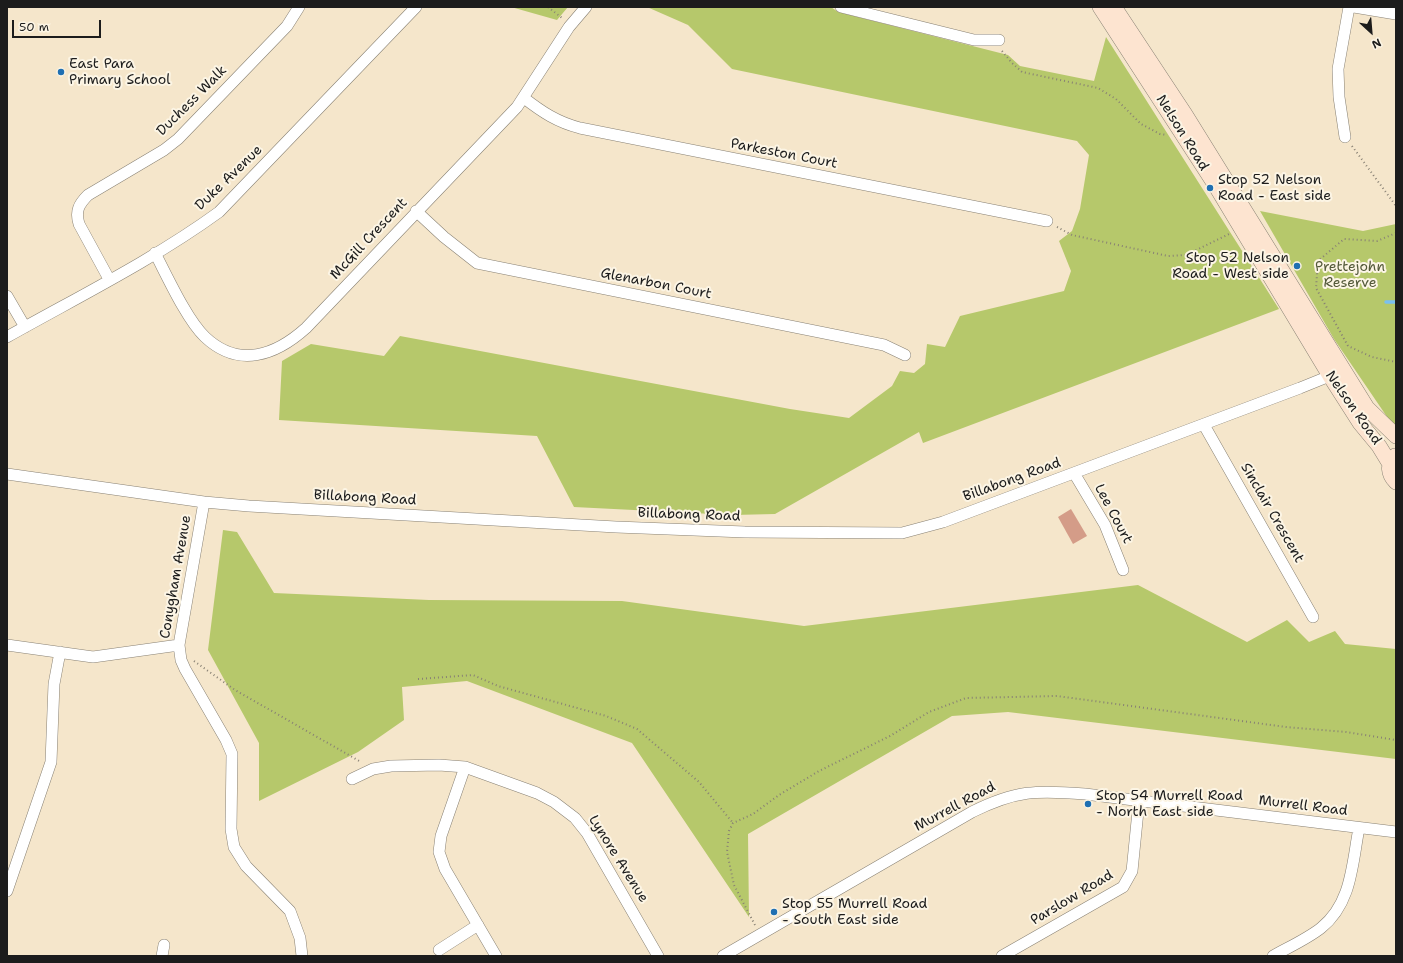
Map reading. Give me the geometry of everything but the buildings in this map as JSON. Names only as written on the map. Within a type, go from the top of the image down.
[{"type":"main road","name":"Nelson Road","points":[[1100,7],[1336,373],[1367,408],[1396,436]]},
{"type":"main road","name":"Nelson Road","points":[[1114,7],[1186,116],[1336,373],[1360,423],[1393,460],[1390,474],[1396,482]]},
{"type":"street","name":"Duchess Walk","points":[[109,280],[79,224],[77,215],[79,205],[88,195],[164,150],[178,139],[287,26],[299,7]]},
{"type":"street","name":"Duke Avenue","points":[[7,337],[109,280],[200,226],[229,202],[416,7]]},
{"type":"street","name":"McGill Crescent","points":[[155,253],[191,319],[204,337],[225,350],[248,356],[262,354],[282,346],[306,328],[416,211],[508,117],[524,98],[572,23],[586,7]]},
{"type":"street","points":[[841,7],[968,39],[1000,45]]},
{"type":"street","points":[[1345,137],[1340,106],[1338,69],[1349,7]]},
{"type":"street","points":[[1354,7],[1396,14]]},
{"type":"street","name":"Parkeston Court","points":[[524,98],[548,116],[564,124],[580,128],[1047,221]]},
{"type":"street","name":"Glenarbon Court","points":[[416,211],[455,246],[478,263],[884,345],[905,355]]},
{"type":"street","points":[[7,296],[25,327]]},
{"type":"street","name":"Billabong Road","points":[[7,474],[204,502],[287,509],[616,527],[745,532],[902,533],[943,522],[1204,425],[1336,373]]},
{"type":"street","name":"Sinclair Crescent","points":[[1204,425],[1313,617]]},
{"type":"street","name":"Lee Court","points":[[1074,473],[1105,525],[1123,570]]},
{"type":"street","name":"Conygham Avenue","points":[[204,502],[180,648],[185,669],[226,740],[232,754],[231,829],[234,847],[246,866],[290,911],[300,938],[302,956]]},
{"type":"street","points":[[7,645],[93,657],[180,648]]},
{"type":"street","points":[[7,891],[51,762],[54,684],[60,652]]},
{"type":"street","name":"Lynore Avenue","points":[[352,779],[373,769],[419,765],[465,767],[537,793],[559,805],[575,818],[595,845],[658,956]]},
{"type":"street","points":[[465,767],[441,836],[439,852],[445,869],[496,956]]},
{"type":"street","name":"Murrell Road","points":[[723,956],[972,812],[1001,798],[1026,793],[1046,791],[1085,794],[1396,832]]},
{"type":"street","name":"Parslow Road","points":[[1002,956],[1123,887],[1132,871],[1139,801]]},
{"type":"street","points":[[1273,956],[1321,928],[1337,911],[1346,893],[1359,828]]},
{"type":"street","points":[[439,950],[478,925]]},
{"type":"path","points":[[548,7],[556,15],[572,23]]},
{"type":"path","points":[[1000,45],[1012,63],[1022,72],[1098,88],[1116,99],[1141,124],[1160,134],[1172,135]]},
{"type":"path","points":[[1345,137],[1396,206]]},
{"type":"path","points":[[1047,221],[1072,235],[1168,256],[1186,255],[1233,233]]},
{"type":"path","points":[[1396,233],[1377,241],[1344,239],[1318,261],[1316,288],[1348,346],[1372,357],[1396,362]]},
{"type":"path","points":[[1315,296],[1319,293]]},
{"type":"path","points":[[180,648],[235,690],[373,769]]},
{"type":"path","points":[[418,679],[473,675],[498,686],[606,716],[637,729],[698,782],[733,823]]},
{"type":"path","points":[[760,934],[734,885],[727,852],[729,831],[733,823],[752,814],[818,771],[890,736],[929,712],[966,698],[1057,696],[1286,727],[1346,732],[1396,740]]},
{"type":"green space","points":[[511,7],[568,7],[557,20]]},
{"type":"green space","points":[[647,7],[831,7],[838,12],[1008,55],[1020,66],[1094,81],[1106,37],[1279,309],[923,443],[919,432],[775,514],[733,515],[574,507],[537,436],[279,420],[282,361],[311,344],[384,356],[400,336],[790,409],[849,418],[892,386],[900,371],[914,373],[925,364],[927,344],[945,347],[960,316],[1064,291],[1071,271],[1059,241],[1072,231],[1080,209],[1089,155],[1077,141],[732,69],[688,25]]},
{"type":"green space","name":"Prettejohn Reserve","points":[[1260,211],[1363,231],[1396,224],[1396,430],[1334,339]]},
{"type":"green space","points":[[223,530],[237,532],[274,593],[429,600],[622,601],[804,626],[1138,585],[1247,642],[1287,620],[1309,642],[1335,631],[1345,644],[1396,649],[1396,759],[1008,712],[952,716],[748,834],[749,917],[632,743],[467,681],[402,687],[404,720],[358,752],[259,801],[259,743],[208,650]]},
{"type":"waterway","points":[[1386,302],[1396,302]]},
{"type":"place","name":"East Para Primary School","points":[[61,72]]},
{"type":"place","name":"Stop 52 Nelson Road - East side","points":[[1210,188]]},
{"type":"place","name":"Stop 52 Nelson Road - West side","points":[[1297,266]]},
{"type":"place","name":"Stop 54 Murrell Road - North East side","points":[[1088,804]]},
{"type":"place","name":"Stop 55 Murrell Road - South East side","points":[[774,912]]}]
